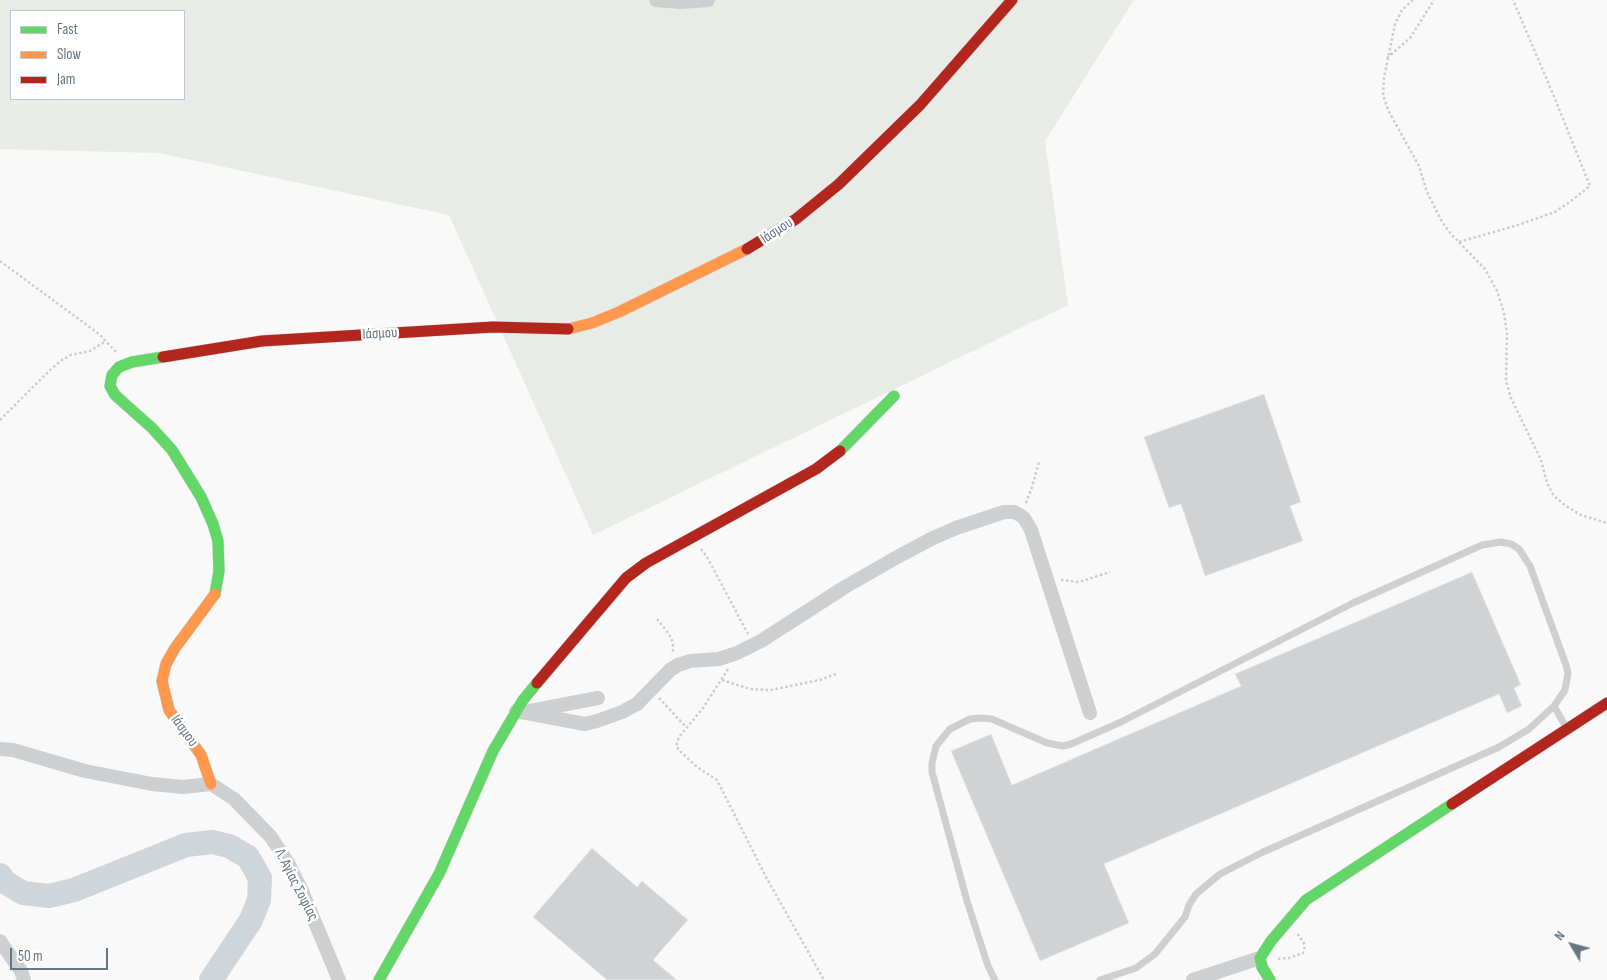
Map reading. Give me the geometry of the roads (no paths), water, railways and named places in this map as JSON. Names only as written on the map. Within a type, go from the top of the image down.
[{"type":"street","points":[[656,0],[680,2],[708,0]]},
{"type":"street","name":"Ιάσμου","points":[[211,784],[201,755],[169,710],[162,681],[166,664],[174,648],[217,592],[218,542],[213,524],[201,497],[172,450],[152,428],[115,395],[110,386],[112,375],[122,366],[132,362],[222,346],[300,338],[493,328],[568,329],[592,323],[619,312],[754,245],[796,219],[839,184],[920,105],[1012,0]]},
{"type":"street","points":[[379,980],[428,896],[453,844],[493,751],[519,711],[581,630],[626,578],[646,563],[816,469],[848,444],[894,396]]},
{"type":"street","points":[[519,711],[585,724],[622,712],[637,704],[673,668],[690,661],[720,659],[737,653],[792,622],[845,587],[933,538],[1004,512],[1014,512],[1024,518],[1031,530],[1090,713]]},
{"type":"street","points":[[519,711],[598,698]]},
{"type":"street","points":[[1193,980],[1260,958],[1276,934],[1306,900],[1607,702]]},
{"type":"street","points":[[0,748],[85,771],[152,784],[183,787],[211,784]]},
{"type":"street","name":"Λ. Αγίας Σοφίας","points":[[211,784],[234,799],[255,819],[271,837],[288,863],[302,891],[339,980]]},
{"type":"street","points":[[0,941],[6,947],[24,980]]},
{"type":"street","points":[[1260,958],[1262,967],[1270,980]]},
{"type":"lane","points":[[995,980],[988,966],[967,901],[932,772],[933,754],[936,746],[942,737],[959,723],[981,718],[992,719],[1047,743],[1063,746],[1070,744],[1121,722],[1353,603],[1482,545],[1496,542],[1511,544],[1519,550],[1525,557],[1568,673],[1565,690],[1554,706],[1529,729],[1499,747],[1269,849],[1233,867],[1214,879],[1196,894],[1185,917],[1155,954],[1146,962],[1136,968],[1100,980]]},
{"type":"lane","points":[[1554,706],[1567,730]]},
{"type":"waterway","points":[[0,875],[5,882],[23,893],[49,896],[74,890],[186,845],[212,842],[229,846],[248,857],[260,878],[259,900],[251,920],[211,980]]}]
